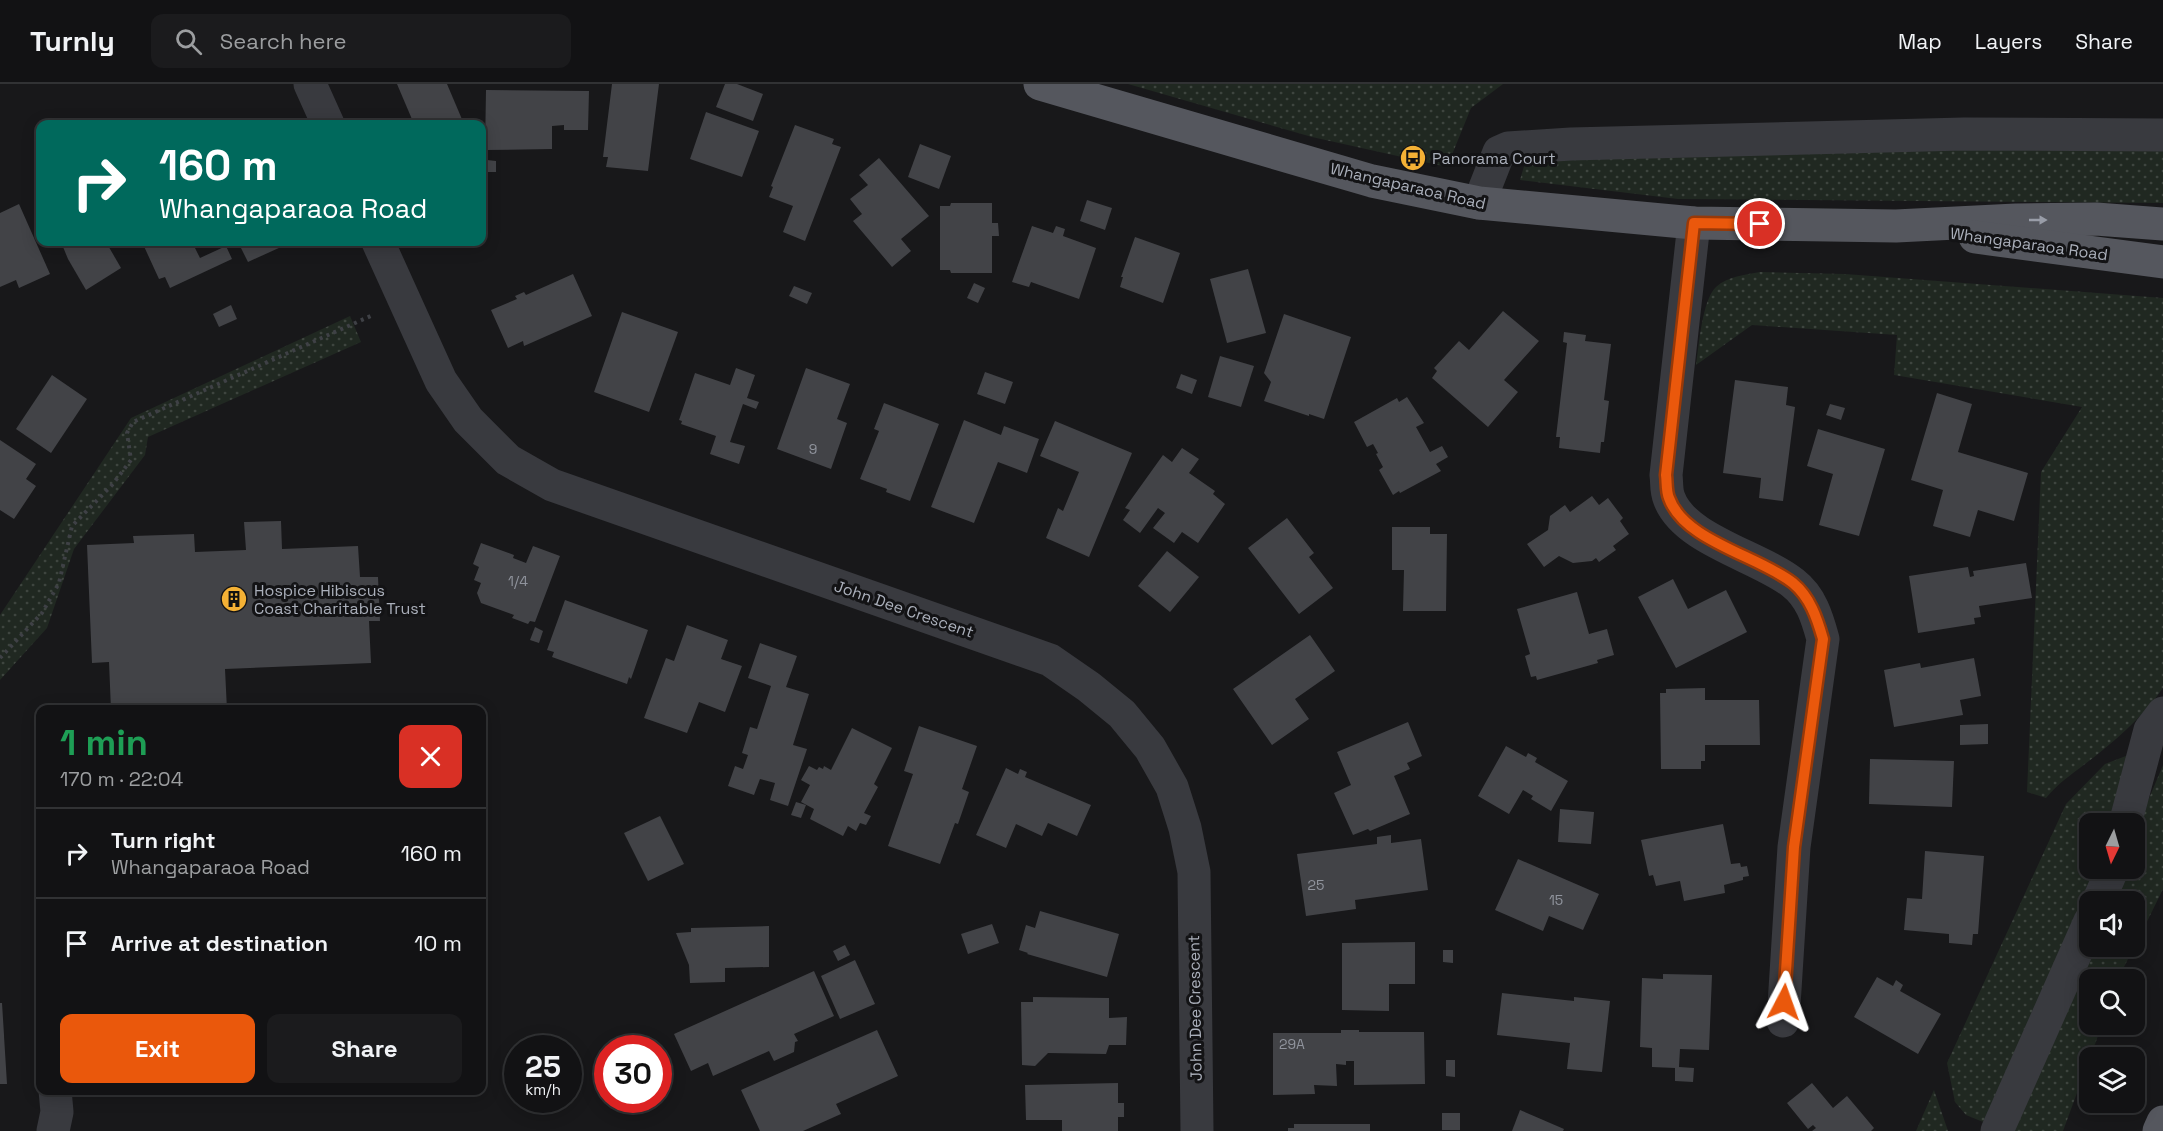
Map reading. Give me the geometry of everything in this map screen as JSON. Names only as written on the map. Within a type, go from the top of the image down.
[{"type":"main road","name":"Whangaparaoa Road","points":[[1040,84],[1372,181],[1479,203],[1694,223],[1896,226],[2096,219],[2163,224]]},
{"type":"main road","points":[[2096,219],[2148,210],[2163,211]]},
{"type":"main road","name":"Whangaparaoa Road","points":[[1896,226],[2163,262]]},
{"type":"main road","points":[[2158,1131],[2163,1122]]},
{"type":"street","points":[[310,84],[326,120]]},
{"type":"street","points":[[1479,203],[1499,152],[1508,148],[1571,144],[1964,134],[2163,135]]},
{"type":"street","points":[[1694,223],[1666,475],[1668,497],[1680,518],[1696,530],[1793,583],[1809,601],[1823,639],[1794,847],[1783,1021]]},
{"type":"street","name":"John Dee Crescent","points":[[380,246],[441,381],[468,420],[508,460],[552,484],[1050,660],[1089,687],[1122,714],[1150,748],[1172,787],[1185,828],[1194,872],[1197,1131]]},
{"type":"street","points":[[2128,813],[2150,730],[2163,713]]},
{"type":"street","points":[[1997,1131],[2079,946]]},
{"type":"street","points":[[53,1131],[57,1112],[55,1095]]},
{"type":"path","points":[[0,658],[42,613],[58,583],[72,526],[112,485],[131,460],[127,433],[133,422],[404,302]]},
{"type":"shaded area","points":[[1128,84],[1503,84],[1471,108],[1447,167],[1312,137]]},
{"type":"shaded area","points":[[2163,148],[2163,203],[1678,199],[1520,180],[1527,156],[1701,152]]},
{"type":"shaded area","points":[[1760,272],[1845,274],[2163,298],[2163,688],[2127,729],[2046,798],[2027,792],[2041,472],[2082,407],[1894,375],[1897,335],[1752,325],[1696,365],[1702,324],[1711,293],[1726,280]]},
{"type":"shaded area","points":[[350,316],[361,342],[148,437],[145,455],[74,549],[47,628],[0,680],[0,615],[131,418]]},
{"type":"shaded area","points":[[2131,754],[2119,813],[2079,813],[2079,879],[2098,879],[2092,891],[2079,891],[2079,920],[1988,1124],[1966,1115],[1955,1102],[1947,1063],[2066,804],[2105,764]]},
{"type":"shaded area","points":[[2163,765],[2163,889],[2145,926],[2145,891],[2109,891],[2115,879],[2145,879],[2145,813],[2143,813]]},
{"type":"shaded area","points":[[2085,957],[2129,957],[2123,969],[2080,969]]},
{"type":"shaded area","points":[[2079,971],[2079,1035],[2098,1035],[2094,1047],[2079,1047],[2079,1088],[2063,1131],[2008,1131]]},
{"type":"shaded area","points":[[1934,1090],[1948,1131],[1916,1131]]},
{"type":"building","points":[[397,84],[447,84],[462,120],[412,120]]},
{"type":"building","points":[[612,84],[659,84],[648,171],[606,167],[608,157],[603,157]]},
{"type":"building","points":[[725,84],[737,84],[763,94],[753,121],[716,107]]},
{"type":"building","points":[[486,90],[589,91],[588,130],[564,130],[564,125],[552,126],[552,149],[486,150]]},
{"type":"building","points":[[706,112],[759,131],[742,177],[690,159]]},
{"type":"building","points":[[795,125],[834,139],[832,144],[841,147],[805,241],[783,232],[793,206],[769,197],[773,187],[771,186]]},
{"type":"building","points":[[920,144],[951,156],[939,189],[908,177]]},
{"type":"building","points":[[879,158],[929,216],[901,239],[911,251],[892,267],[853,221],[862,214],[850,199],[868,185],[859,175]]},
{"type":"building","points":[[487,160],[496,161],[496,172],[486,172]]},
{"type":"building","points":[[1087,200],[1112,208],[1105,230],[1080,221]]},
{"type":"building","points":[[951,203],[992,203],[992,223],[998,223],[999,236],[992,236],[992,273],[951,273],[950,270],[940,270],[940,206],[950,206]]},
{"type":"building","points":[[19,204],[50,274],[19,288],[16,280],[0,287],[0,213]]},
{"type":"building","points":[[1032,226],[1053,233],[1056,226],[1065,229],[1063,236],[1096,248],[1079,299],[1031,282],[1029,287],[1012,282]]},
{"type":"building","points":[[1135,237],[1180,253],[1163,303],[1120,287],[1123,277],[1121,277]]},
{"type":"building","points":[[63,246],[108,246],[121,268],[86,290]]},
{"type":"building","points":[[144,246],[194,246],[200,258],[226,246],[232,259],[170,288],[165,277],[159,279]]},
{"type":"building","points":[[240,246],[281,247],[248,262]]},
{"type":"building","points":[[1248,269],[1266,333],[1227,343],[1210,279]]},
{"type":"building","points":[[573,274],[592,316],[524,346],[523,341],[508,348],[491,310],[517,299],[515,296],[524,292],[526,295]]},
{"type":"building","points":[[974,283],[985,288],[978,303],[967,298]]},
{"type":"building","points":[[794,286],[812,293],[807,304],[789,296]]},
{"type":"building","points":[[231,305],[237,319],[219,327],[213,314]]},
{"type":"building","points":[[1503,311],[1539,341],[1504,380],[1518,392],[1488,427],[1432,378],[1437,371],[1434,368],[1459,341],[1469,350]]},
{"type":"building","points":[[622,312],[678,332],[649,412],[594,392]]},
{"type":"building","points":[[1284,314],[1351,337],[1324,419],[1264,401],[1271,382],[1264,373]]},
{"type":"building","points":[[1564,332],[1586,335],[1585,341],[1611,344],[1604,400],[1609,401],[1604,442],[1601,442],[1600,453],[1559,448],[1560,437],[1556,437],[1567,343],[1563,342]]},
{"type":"building","points":[[1220,356],[1254,366],[1241,407],[1208,397]]},
{"type":"building","points":[[736,368],[755,375],[747,398],[759,402],[756,409],[743,404],[730,442],[745,446],[739,464],[710,454],[716,436],[681,424],[682,421],[679,420],[695,373],[730,385]]},
{"type":"building","points":[[806,368],[850,384],[837,419],[847,423],[831,469],[777,449]]},
{"type":"building","points":[[985,372],[1013,382],[1005,404],[977,394]]},
{"type":"building","points":[[1181,374],[1197,380],[1192,394],[1176,388]]},
{"type":"building","points":[[52,375],[87,399],[51,453],[16,429]]},
{"type":"building","points":[[1735,380],[1788,387],[1786,405],[1795,407],[1783,501],[1759,498],[1761,478],[1723,473]]},
{"type":"building","points":[[1937,393],[1972,404],[1958,452],[2028,473],[2014,521],[1978,510],[1970,537],[1933,526],[1943,490],[1911,480]]},
{"type":"building","points":[[1407,397],[1424,423],[1416,427],[1430,452],[1442,446],[1448,457],[1436,464],[1441,471],[1393,495],[1379,470],[1383,467],[1376,454],[1378,453],[1373,444],[1367,447],[1354,422],[1397,398],[1399,402]]},
{"type":"building","points":[[884,403],[939,424],[910,501],[860,479],[879,431],[874,429]]},
{"type":"building","points":[[1830,404],[1845,408],[1841,420],[1826,415]]},
{"type":"building","points":[[964,420],[1001,435],[1004,426],[1039,439],[1027,473],[998,462],[974,523],[931,507]]},
{"type":"building","points":[[1055,421],[1132,453],[1089,557],[1046,538],[1058,508],[1063,511],[1079,472],[1040,456]]},
{"type":"building","points":[[1818,429],[1885,449],[1859,536],[1819,525],[1833,474],[1807,466]]},
{"type":"building","points":[[0,440],[36,464],[26,479],[36,486],[14,519],[0,510]]},
{"type":"building","points":[[1182,448],[1199,459],[1189,473],[1215,491],[1213,494],[1225,504],[1198,543],[1182,532],[1174,543],[1153,528],[1165,513],[1158,508],[1140,533],[1123,520],[1130,510],[1125,508],[1163,455],[1172,462]]},
{"type":"building","points":[[1592,496],[1599,505],[1608,498],[1623,518],[1620,521],[1629,534],[1613,546],[1616,550],[1599,562],[1596,558],[1592,561],[1573,563],[1559,556],[1544,567],[1527,544],[1548,530],[1550,516],[1565,505],[1570,512]]},
{"type":"building","points":[[1287,518],[1314,553],[1309,557],[1333,588],[1299,614],[1248,548]]},
{"type":"building","name":"Hospice Hibiscus Coast Charitable Trust","points":[[281,521],[282,549],[358,546],[360,577],[378,577],[380,621],[369,621],[371,663],[225,669],[227,705],[111,705],[109,662],[92,663],[87,545],[134,543],[133,536],[194,534],[195,552],[246,550],[244,522]]},
{"type":"building","points":[[1392,527],[1430,527],[1430,534],[1447,534],[1446,611],[1403,611],[1404,570],[1392,570]]},
{"type":"building","points":[[481,543],[514,555],[513,558],[526,563],[533,546],[560,556],[535,622],[530,621],[528,624],[512,618],[514,615],[481,603],[477,593],[481,583],[474,580],[479,567],[473,564]]},
{"type":"building","points":[[1167,551],[1199,577],[1170,612],[1138,586]]},
{"type":"building","points":[[2026,563],[2032,598],[1979,606],[1981,617],[1974,618],[1975,624],[1918,633],[1909,576],[1968,567],[1970,577],[1974,576],[1973,571]]},
{"type":"building","points":[[1673,579],[1688,609],[1726,590],[1747,632],[1676,668],[1638,597]]},
{"type":"building","points":[[1577,592],[1589,634],[1607,629],[1614,655],[1597,660],[1598,663],[1537,680],[1536,676],[1531,677],[1525,656],[1530,654],[1517,609]]},
{"type":"building","points":[[565,600],[648,630],[631,679],[629,677],[627,684],[552,657],[554,652],[547,650]]},
{"type":"building","points":[[687,625],[728,640],[721,659],[742,666],[725,712],[699,702],[687,733],[644,718],[666,658],[674,661]]},
{"type":"building","points":[[535,627],[543,631],[539,643],[530,640]]},
{"type":"building","points":[[1310,635],[1335,671],[1295,699],[1309,719],[1272,745],[1233,689]]},
{"type":"building","points":[[760,643],[797,656],[786,687],[809,694],[793,745],[807,749],[788,806],[770,800],[775,783],[760,779],[754,795],[728,786],[735,766],[743,769],[748,755],[742,753],[750,727],[757,729],[771,686],[748,678]]},
{"type":"building","points":[[1974,658],[1981,696],[1960,700],[1963,715],[1894,727],[1884,670],[1920,663],[1921,668]]},
{"type":"building","points":[[1705,688],[1705,700],[1759,700],[1760,745],[1705,745],[1705,761],[1701,761],[1701,769],[1661,769],[1660,693],[1666,693],[1666,689]]},
{"type":"building","points":[[1408,722],[1422,756],[1407,763],[1410,769],[1394,776],[1410,814],[1370,831],[1368,829],[1353,835],[1334,793],[1351,785],[1337,752]]},
{"type":"building","points":[[1988,724],[1988,744],[1960,745],[1960,725]]},
{"type":"building","points":[[919,726],[977,746],[962,789],[969,792],[940,864],[888,846],[913,774],[904,771]]},
{"type":"building","points":[[852,728],[892,748],[874,784],[878,787],[864,813],[871,816],[866,825],[860,823],[856,831],[848,826],[843,836],[810,819],[814,809],[801,802],[810,785],[801,780],[809,766],[817,770],[819,767],[823,769],[824,766],[831,770]]},
{"type":"building","points":[[1506,746],[1526,757],[1528,753],[1537,758],[1535,762],[1568,781],[1551,811],[1531,799],[1533,796],[1523,790],[1509,814],[1478,796]]},
{"type":"building","points":[[1870,759],[1954,761],[1952,807],[1869,804]]},
{"type":"building","points":[[1006,768],[1018,774],[1020,769],[1027,772],[1025,777],[1091,805],[1077,836],[1048,823],[1042,836],[1016,824],[1006,848],[976,835]]},
{"type":"building","points":[[796,802],[806,805],[801,818],[791,815]]},
{"type":"building","points":[[1560,809],[1594,812],[1591,844],[1558,842]]},
{"type":"building","points":[[660,816],[684,864],[648,881],[624,833]]},
{"type":"building","points":[[1723,824],[1731,864],[1740,863],[1741,867],[1747,866],[1749,876],[1724,885],[1725,893],[1684,901],[1680,881],[1656,886],[1653,875],[1649,876],[1641,840]]},
{"type":"building","points":[[1391,835],[1391,843],[1421,839],[1428,890],[1355,900],[1356,909],[1306,916],[1297,854],[1377,844],[1377,837]]},
{"type":"building","points":[[1925,851],[1984,856],[1978,934],[1973,934],[1972,945],[1949,943],[1949,934],[1904,930],[1907,898],[1922,899]]},
{"type":"building","points":[[1518,859],[1599,894],[1583,930],[1549,916],[1543,931],[1495,910]]},
{"type":"building","points":[[1040,911],[1119,934],[1107,977],[1019,950],[1026,925],[1035,928]]},
{"type":"building","points":[[992,924],[999,943],[968,954],[961,934]]},
{"type":"building","points":[[769,926],[769,967],[725,968],[725,982],[690,983],[689,965],[676,933],[691,932],[691,928]]},
{"type":"building","points":[[1415,942],[1415,984],[1389,984],[1389,1011],[1342,1010],[1342,943]]},
{"type":"building","points":[[845,945],[850,955],[838,961],[833,951]]},
{"type":"building","points":[[1443,950],[1453,950],[1453,963],[1443,962]]},
{"type":"building","points":[[855,960],[875,1004],[840,1019],[821,976]]},
{"type":"building","points":[[814,971],[834,1016],[794,1034],[798,1041],[795,1042],[794,1052],[774,1061],[769,1051],[713,1076],[708,1063],[691,1071],[674,1034]]},
{"type":"building","points":[[1663,974],[1712,975],[1709,1050],[1680,1049],[1679,1067],[1694,1068],[1693,1082],[1675,1081],[1675,1068],[1652,1067],[1652,1048],[1640,1047],[1642,978],[1663,979]]},
{"type":"building","points":[[1877,977],[1893,986],[1896,980],[1903,985],[1900,991],[1941,1014],[1918,1054],[1854,1017]]},
{"type":"building","points":[[1502,993],[1574,1001],[1574,997],[1610,1001],[1602,1072],[1567,1069],[1570,1043],[1497,1035]]},
{"type":"building","points":[[1033,997],[1109,998],[1109,1018],[1127,1017],[1126,1045],[1109,1045],[1106,1054],[1048,1053],[1035,1066],[1022,1065],[1021,1002],[1033,1002]]},
{"type":"building","points":[[0,1003],[2,1003],[7,1084],[0,1084]]},
{"type":"building","points":[[877,1030],[898,1076],[836,1104],[841,1114],[803,1131],[760,1131],[741,1090]]},
{"type":"building","points":[[1341,1030],[1424,1032],[1425,1084],[1354,1085],[1354,1061],[1346,1061],[1346,1065],[1336,1064],[1337,1086],[1314,1085],[1315,1094],[1273,1095],[1273,1033],[1341,1033]]},
{"type":"building","points":[[1446,1060],[1455,1060],[1455,1077],[1446,1076]]},
{"type":"building","points":[[1118,1083],[1118,1103],[1124,1103],[1124,1117],[1118,1117],[1118,1131],[1062,1131],[1062,1120],[1026,1120],[1025,1085]]},
{"type":"building","points":[[1812,1083],[1833,1108],[1847,1096],[1874,1128],[1871,1131],[1812,1131],[1816,1128],[1813,1125],[1808,1129],[1787,1103]]},
{"type":"building","points":[[1520,1110],[1564,1129],[1563,1131],[1512,1131]]},
{"type":"building","points":[[1442,1113],[1460,1113],[1460,1130],[1442,1130]]},
{"type":"building","points":[[1294,1124],[1370,1124],[1370,1131],[1288,1131],[1288,1128],[1294,1128]]},
{"type":"place","name":"Panorama Court","points":[[1413,158]]},
{"type":"place","name":"Hospice Hibiscus Coast Charitable Trust","points":[[234,599]]},
{"type":"route","points":[[1760,224],[1694,223],[1666,475],[1668,497],[1680,518],[1696,530],[1793,583],[1809,601],[1823,639],[1798,808],[1784,1002]]}]
